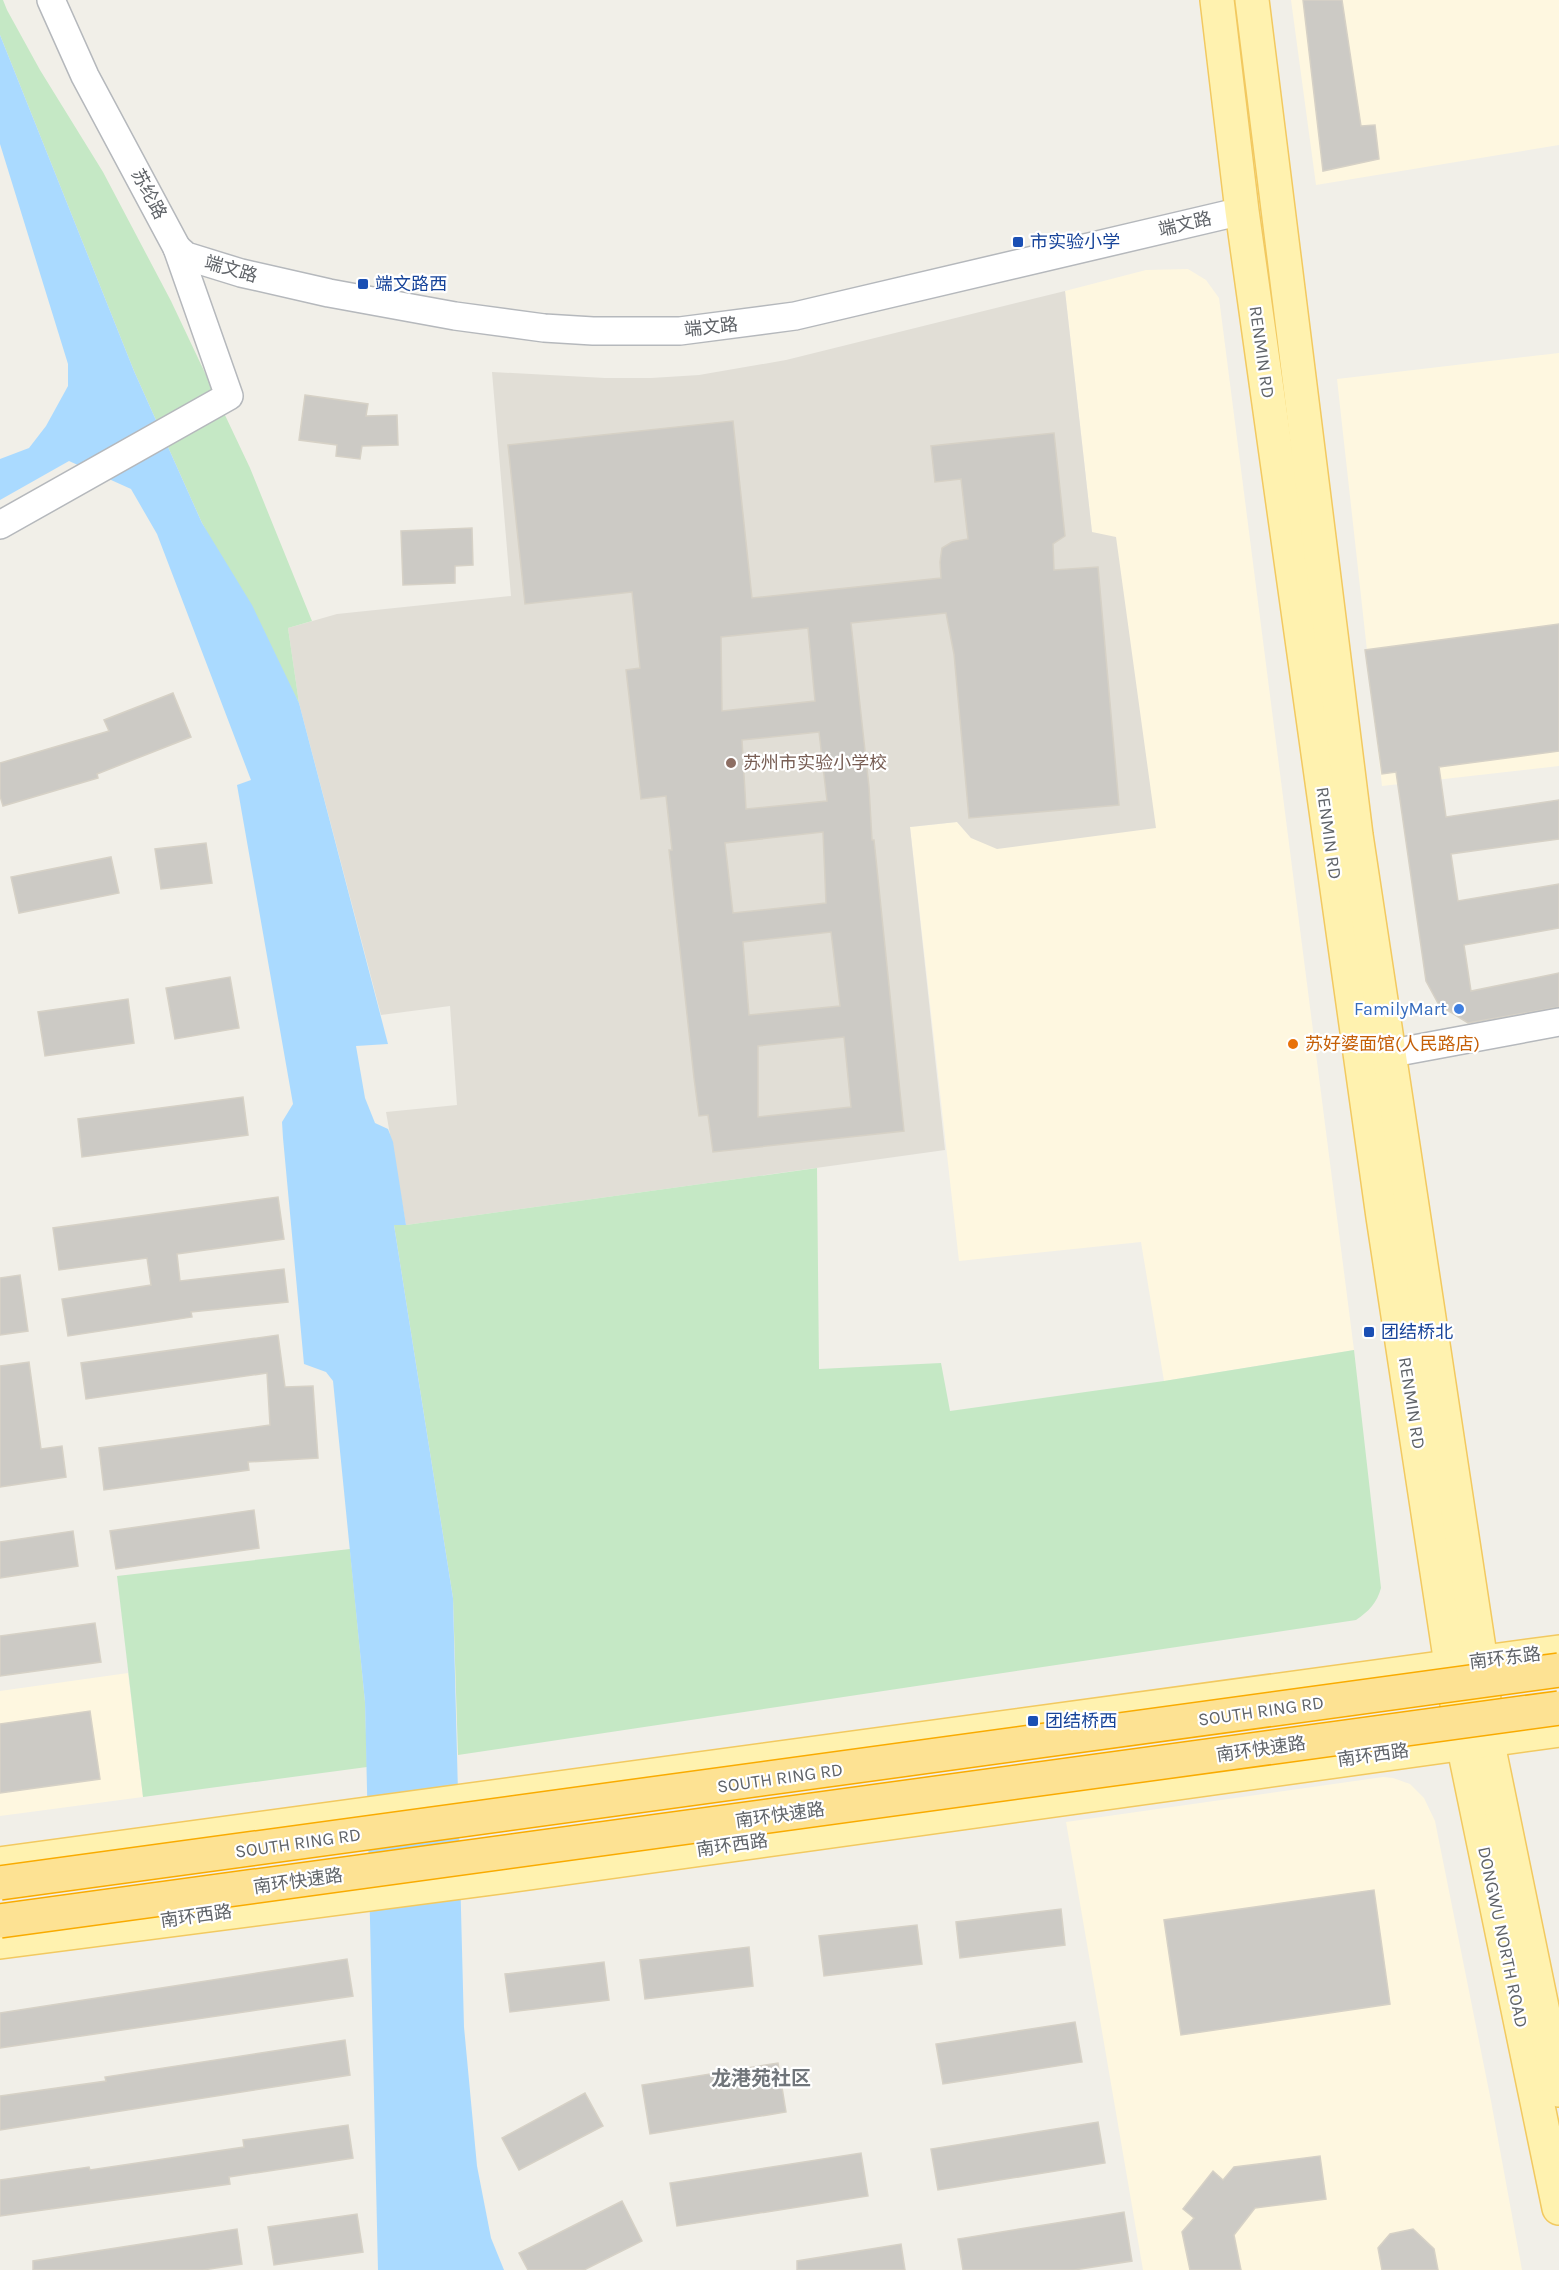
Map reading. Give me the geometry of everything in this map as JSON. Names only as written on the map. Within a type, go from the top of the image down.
[{"type":"highway","name":"SOUTH RING RD","points":[[0,1883],[1559,1670]]},
{"type":"highway","name":"南环快速路","points":[[0,1921],[1559,1708]]},
{"type":"main road","name":"RENMIN RD","points":[[1217,0],[1242,211],[1466,1663]]},
{"type":"main road","name":"RENMIN RD","points":[[1252,0],[1353,812],[1374,1056]]},
{"type":"main road","name":"南环东路","points":[[1466,1663],[1559,1652]]},
{"type":"main road","name":"DONGWU NORTH ROAD","points":[[1466,1663],[1475,1741],[1559,2208]]},
{"type":"main road","points":[[0,1864],[1466,1663]]},
{"type":"main road","points":[[1475,1741],[1559,1730]]},
{"type":"main road","name":"DONGWU NORTH ROAD","points":[[1475,1741],[1559,2090]]},
{"type":"main road","name":"南环西路","points":[[0,1942],[485,1879],[1475,1741]]},
{"type":"street","name":"苏纶路","points":[[0,525],[229,396],[177,248],[85,76],[51,0]]},
{"type":"street","name":"端文路","points":[[177,248],[186,256],[241,273],[329,293],[455,316],[583,331],[680,331],[795,316],[1242,211]]},
{"type":"street","points":[[1374,1056],[1559,1022]]},
{"type":"shaded area","points":[[1291,0],[1559,0],[1559,145],[1316,185]]},
{"type":"shaded area","points":[[1188,269],[1206,280],[1219,298],[1354,1350],[1164,1381],[1141,1242],[959,1261],[910,827],[957,822],[971,838],[1092,532],[1065,291],[1146,270]]},
{"type":"shaded area","name":"苏州市实验小学校","points":[[1065,291],[1092,532],[1116,537],[1156,828],[997,849],[971,838],[957,822],[910,827],[945,1150],[406,1225],[386,1112],[457,1105],[450,1006],[381,1015],[299,703],[288,628],[337,614],[511,596],[492,372],[605,378],[699,375],[786,360]]},
{"type":"shaded area","points":[[1559,353],[1559,766],[1382,786],[1337,379]]},
{"type":"shaded area","points":[[128,1673],[143,1797],[0,1816],[0,1691]]},
{"type":"shaded area","points":[[1383,1777],[1410,1784],[1424,1798],[1435,1821],[1522,2270],[1143,2270],[1066,1822]]},
{"type":"green space","points":[[0,0],[3,0],[40,70],[103,172],[171,301],[250,468],[312,621],[288,628],[299,703],[202,523],[134,371],[0,35]]},
{"type":"green space","points":[[817,1168],[819,1369],[941,1363],[950,1411],[1164,1381],[1354,1350],[1381,1588],[1372,1606],[1356,1620],[458,1755],[453,1598],[394,1225]]},
{"type":"green space","points":[[350,1549],[365,1702],[367,1767],[143,1797],[117,1576]]},
{"type":"water","points":[[0,35],[134,371],[202,523],[252,605],[299,703],[388,1044],[356,1046],[365,1098],[375,1123],[388,1129],[393,1142],[406,1225],[394,1225],[453,1598],[464,2027],[477,2166],[491,2238],[504,2270],[378,2270],[365,1702],[333,1381],[326,1372],[304,1364],[282,1122],[293,1104],[237,785],[251,780],[157,534],[131,489],[69,461],[0,500],[0,459],[29,448],[46,426],[68,386],[68,364],[0,144]]},
{"type":"building","points":[[1303,0],[1342,0],[1361,126],[1375,125],[1379,159],[1323,171]]},
{"type":"building","points":[[305,395],[368,404],[366,416],[397,415],[398,445],[362,446],[360,459],[336,456],[337,445],[299,440]]},
{"type":"building","points":[[733,421],[752,598],[941,578],[942,548],[952,542],[968,539],[961,479],[935,482],[931,446],[1054,433],[1065,536],[1053,544],[1054,570],[1098,567],[1119,805],[969,818],[954,654],[946,613],[851,623],[904,1131],[713,1152],[708,1115],[699,1116],[669,850],[672,850],[666,796],[641,799],[626,670],[640,668],[632,592],[525,604],[508,445]],"holes":[[[808,628],[815,701],[722,711],[721,637]],[[819,732],[827,801],[746,809],[742,740]],[[823,832],[826,903],[733,913],[725,843]],[[831,932],[840,1006],[749,1015],[743,942]],[[844,1037],[851,1107],[758,1117],[758,1046]]]},
{"type":"building","points":[[472,528],[473,565],[455,566],[455,583],[403,585],[401,531]]},
{"type":"building","points":[[1559,624],[1559,751],[1439,767],[1446,817],[1559,800],[1559,839],[1451,854],[1458,901],[1559,884],[1559,928],[1464,945],[1471,991],[1559,973],[1559,1007],[1468,1023],[1439,1005],[1426,981],[1396,772],[1382,774],[1365,650]]},
{"type":"building","points":[[173,693],[191,737],[97,774],[98,778],[3,806],[0,796],[0,763],[109,731],[104,720]]},
{"type":"building","points":[[206,843],[212,883],[161,889],[155,849]]},
{"type":"building","points":[[111,857],[119,893],[19,913],[11,877]]},
{"type":"building","points":[[230,977],[239,1028],[175,1039],[166,988]]},
{"type":"building","points":[[128,999],[134,1043],[45,1056],[38,1012]]},
{"type":"building","points":[[243,1097],[248,1135],[82,1157],[78,1119]]},
{"type":"building","points":[[278,1197],[284,1239],[177,1254],[180,1281],[284,1269],[288,1302],[191,1312],[192,1317],[68,1336],[62,1299],[151,1285],[147,1258],[59,1270],[53,1228]]},
{"type":"building","points":[[20,1275],[28,1331],[0,1335],[0,1278]]},
{"type":"building","points":[[278,1335],[285,1387],[313,1386],[318,1458],[248,1462],[249,1470],[104,1490],[99,1448],[270,1425],[267,1373],[86,1399],[81,1363]]},
{"type":"building","points":[[29,1362],[41,1449],[62,1446],[66,1477],[0,1487],[0,1366]]},
{"type":"building","points":[[254,1510],[259,1548],[116,1569],[110,1531]]},
{"type":"building","points":[[73,1531],[78,1566],[0,1578],[0,1542]]},
{"type":"building","points":[[95,1623],[101,1662],[0,1676],[0,1636]]},
{"type":"building","points":[[90,1711],[100,1779],[0,1793],[0,1724]]},
{"type":"building","points":[[1374,1890],[1390,2004],[1181,2035],[1164,1920]]},
{"type":"building","points":[[1061,1909],[1065,1945],[960,1958],[956,1922]]},
{"type":"building","points":[[917,1925],[922,1964],[824,1976],[819,1936]]},
{"type":"building","points":[[749,1947],[753,1986],[645,1999],[640,1960]]},
{"type":"building","points":[[347,1959],[353,1996],[0,2048],[0,2013]]},
{"type":"building","points":[[604,1962],[609,2000],[510,2012],[505,1974]]},
{"type":"building","points":[[1075,2022],[1082,2062],[943,2084],[936,2044]]},
{"type":"building","points":[[345,2040],[350,2075],[0,2130],[0,2096],[106,2081],[105,2077]]},
{"type":"building","points":[[778,2063],[786,2112],[650,2134],[642,2085]]},
{"type":"building","points":[[585,2093],[603,2126],[519,2170],[502,2138]]},
{"type":"building","points":[[1098,2122],[1105,2163],[938,2190],[931,2149]]},
{"type":"building","points":[[348,2125],[353,2158],[229,2177],[230,2184],[0,2216],[0,2180],[89,2167],[90,2170],[244,2147],[243,2140]]},
{"type":"building","points":[[861,2153],[868,2196],[677,2226],[670,2183]]},
{"type":"building","points":[[1320,2156],[1326,2199],[1255,2208],[1234,2235],[1241,2270],[1190,2270],[1182,2232],[1194,2218],[1183,2209],[1213,2171],[1223,2180],[1234,2167]]},
{"type":"building","points":[[622,2201],[642,2241],[584,2270],[528,2270],[519,2253]]},
{"type":"building","points":[[1124,2212],[1132,2261],[1074,2270],[963,2270],[958,2239]]},
{"type":"building","points":[[357,2214],[363,2252],[274,2265],[268,2227]]},
{"type":"building","points":[[237,2229],[242,2264],[203,2270],[33,2270],[33,2261]]},
{"type":"building","points":[[1413,2229],[1434,2249],[1438,2270],[1382,2270],[1378,2248],[1390,2234]]},
{"type":"building","points":[[901,2244],[905,2270],[797,2270],[797,2261]]},
{"type":"place","name":"市实验小学","points":[[1018,242]]},
{"type":"place","name":"端文路西","points":[[363,284]]},
{"type":"place","name":"苏州市实验小学校","points":[[731,763]]},
{"type":"place","name":"FamilyMart","points":[[1459,1009]]},
{"type":"place","name":"苏好婆面馆(人民路店)","points":[[1293,1044]]},
{"type":"place","name":"团结桥北","points":[[1369,1332]]},
{"type":"place","name":"团结桥西","points":[[1033,1721]]},
{"type":"district","name":"龙港苑社区","points":[[761,2078]]}]
